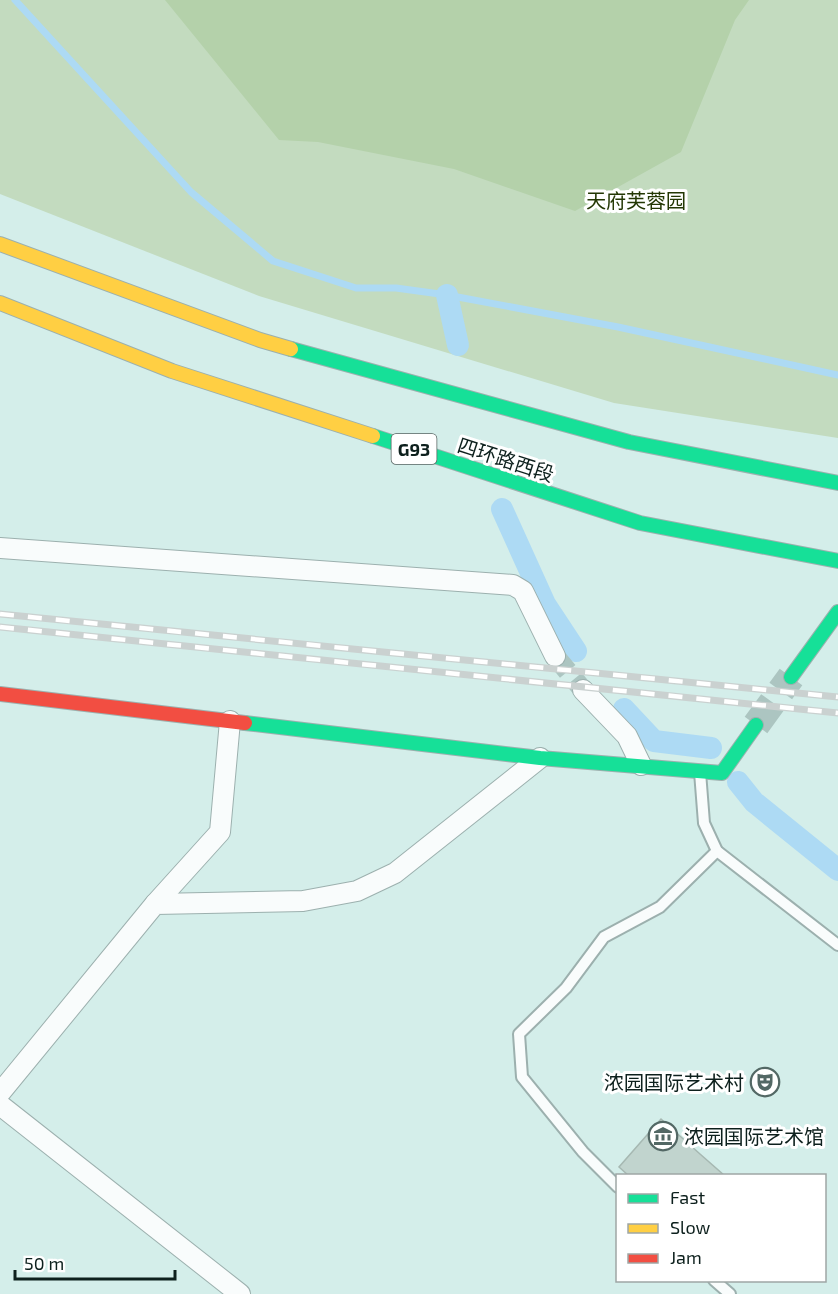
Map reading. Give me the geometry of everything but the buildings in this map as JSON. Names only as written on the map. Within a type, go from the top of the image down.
[{"type":"main road","points":[[0,244],[260,340],[629,442],[838,483]]},
{"type":"main road","name":"四环路西段","points":[[0,303],[172,371],[640,523],[838,561]]},
{"type":"main road","points":[[791,676],[838,612]]},
{"type":"main road","points":[[0,694],[540,758],[722,773],[756,725]]},
{"type":"street","points":[[0,548],[513,585],[523,591],[555,656]]},
{"type":"street","points":[[583,690],[627,736],[641,765]]},
{"type":"street","points":[[0,1093],[155,904],[220,832],[230,721]]},
{"type":"street","points":[[155,904],[303,901],[357,891],[395,873],[540,758]]},
{"type":"street","points":[[0,1105],[240,1294]]},
{"type":"lane","points":[[700,772],[704,823],[717,852],[838,945]]},
{"type":"lane","points":[[616,1184],[584,1152],[522,1077],[519,1034],[566,988],[604,937],[660,907],[717,852]]},
{"type":"lane","points":[[715,1282],[730,1294]]},
{"type":"green space","name":"天府芙蓉园","points":[[0,0],[838,0],[838,438],[614,403],[259,296],[0,194]]},
{"type":"green space","points":[[165,0],[749,0],[735,20],[681,152],[575,211],[454,169],[318,142],[279,140]]},
{"type":"waterway","points":[[15,0],[191,192],[273,261],[356,288],[396,288],[447,295],[618,327],[838,375]]},
{"type":"waterway","points":[[447,295],[458,345]]},
{"type":"waterway","points":[[502,509],[545,604],[576,651]]},
{"type":"waterway","points":[[624,709],[654,741],[711,748]]},
{"type":"waterway","points":[[738,782],[754,802],[838,870]]},
{"type":"tunnel","points":[[555,656],[583,690]]},
{"type":"tunnel","points":[[756,725],[791,677]]},
{"type":"railway","points":[[0,614],[838,697]]},
{"type":"railway","points":[[0,627],[838,713]]},
{"type":"traffic: fast","points":[[291,349],[629,442],[838,483]]},
{"type":"traffic: fast","points":[[373,436],[640,523],[838,561]]},
{"type":"traffic: fast","points":[[791,677],[838,612]]},
{"type":"traffic: fast","points":[[245,723],[540,758],[722,773],[756,725]]},
{"type":"traffic: slow","points":[[0,244],[260,340],[291,349]]},
{"type":"traffic: slow","points":[[0,303],[172,371],[373,436]]},
{"type":"traffic: jam","points":[[0,694],[245,723]]},
{"type":"place","name":"浓园国际艺术村","points":[[765,1082]]},
{"type":"place","name":"浓园国际艺术馆","points":[[663,1136]]}]
